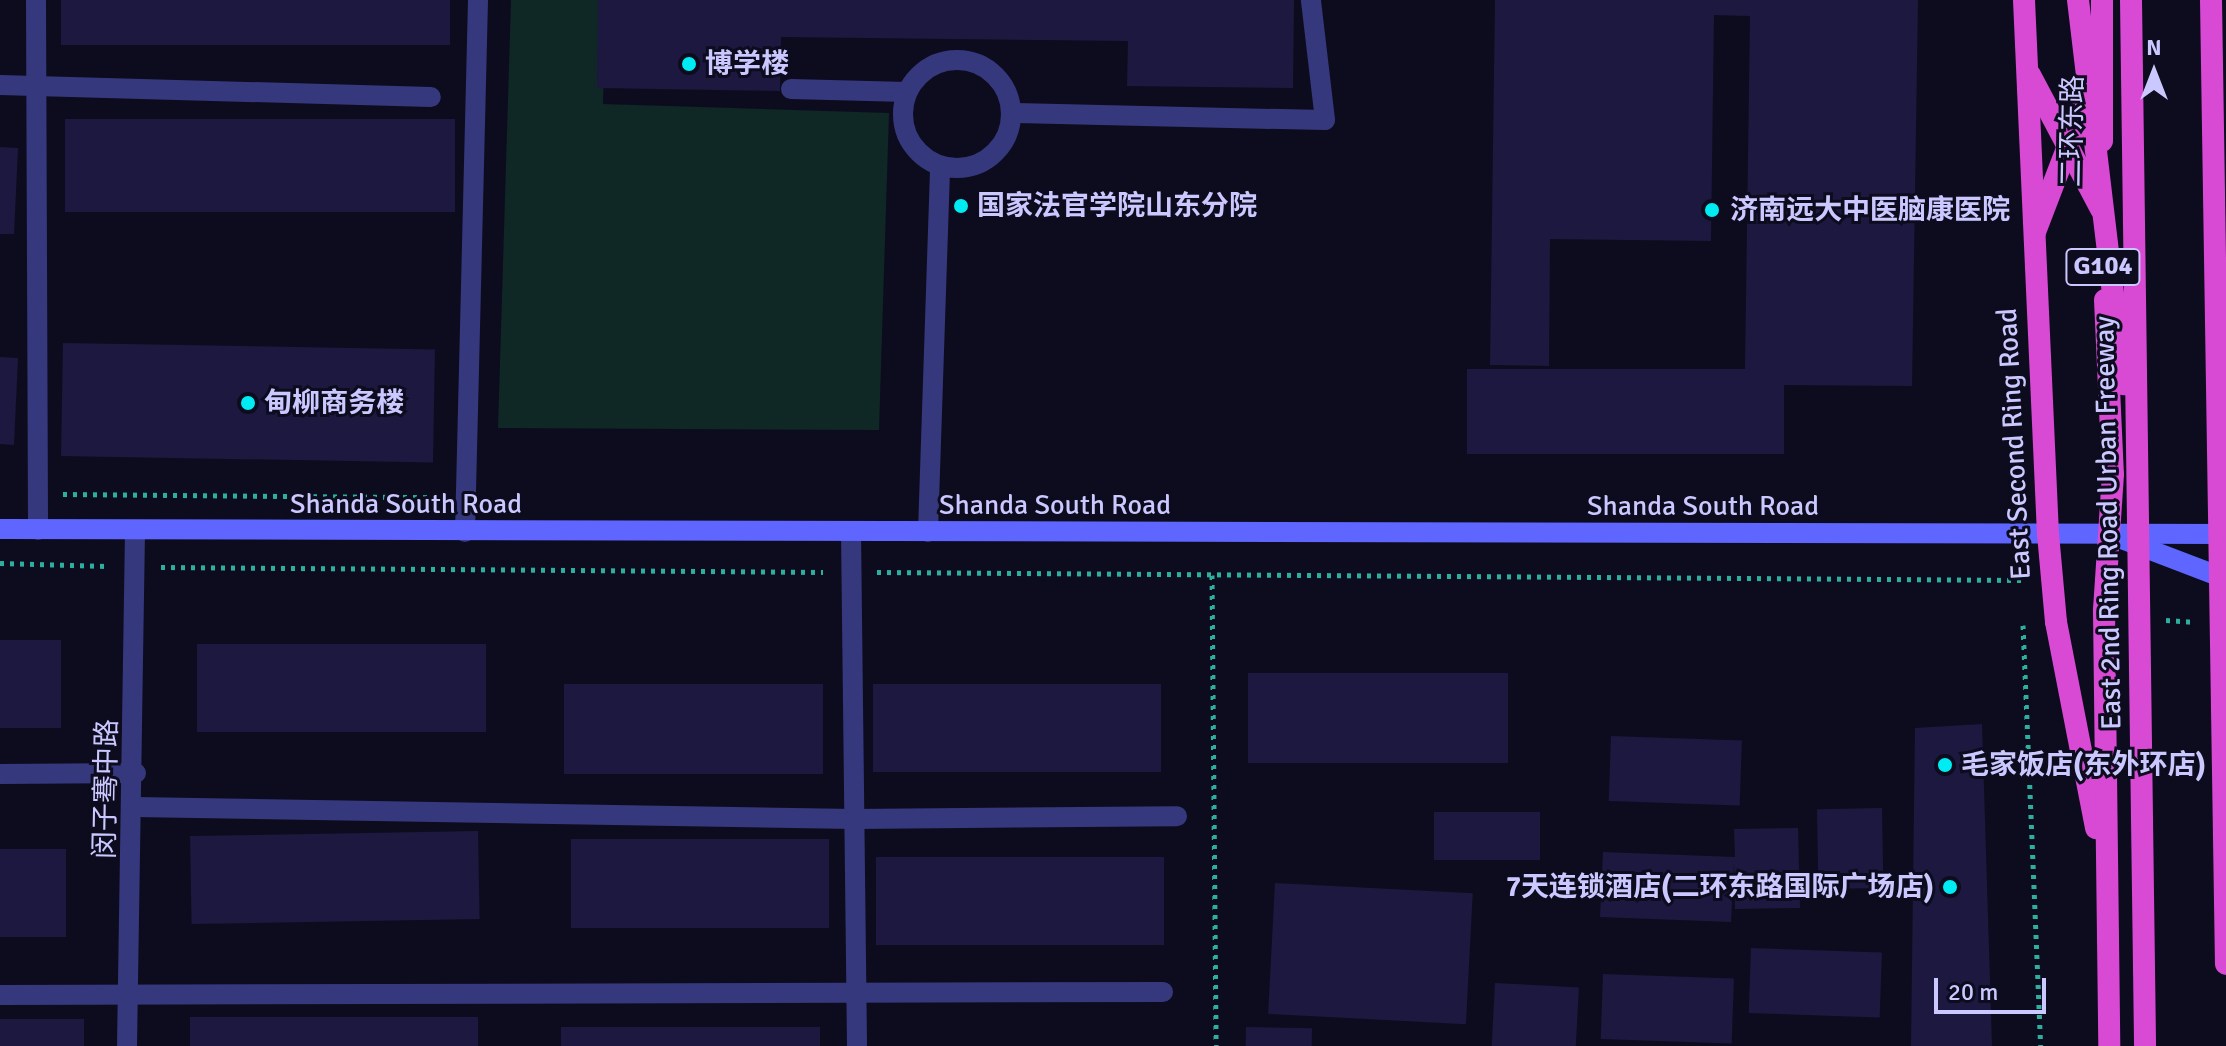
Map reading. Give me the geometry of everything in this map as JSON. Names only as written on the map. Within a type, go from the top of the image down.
[{"type":"highway","name":"East Second Ring Road","points":[[2024,0],[2032,239],[2053,593],[2106,880]]},
{"type":"highway","points":[[2078,0],[2138,509]]},
{"type":"highway","name":"二环东路","points":[[2102,0],[2101,209],[2109,534]]},
{"type":"highway","name":"East 2nd Ring Road Urban Freeway","points":[[2131,0],[2145,1046]]},
{"type":"highway","points":[[2211,0],[2224,526],[2226,964]]},
{"type":"highway","name":"二环东路","points":[[2032,239],[2104,54]]},
{"type":"highway","name":"二环东路","points":[[2026,66],[2101,209]]},
{"type":"highway","points":[[2224,526],[2226,458]]},
{"type":"highway","name":"East Second Ring Road","points":[[2109,534],[2106,880],[2109,1046]]},
{"type":"main road","name":"Shanda South Road","points":[[0,529],[135,532],[2109,534],[2224,526]]},
{"type":"main road","name":"Shanda South Road","points":[[2109,534],[2226,579]]},
{"type":"street","points":[[36,0],[38,530]]},
{"type":"street","points":[[465,532],[478,0]]},
{"type":"street","points":[[1012,113],[1325,120],[1311,0]]},
{"type":"street","points":[[928,532],[940,167],[908,137],[907,92],[931,66],[967,61],[999,79],[1012,113],[990,158],[940,167]]},
{"type":"street","points":[[0,85],[431,97]]},
{"type":"street","points":[[791,89],[907,92]]},
{"type":"street","name":"闵子骞中路","points":[[127,1046],[136,773],[135,532]]},
{"type":"street","points":[[851,532],[857,1046]]},
{"type":"street","points":[[0,774],[136,773]]},
{"type":"street","points":[[135,807],[854,819],[1177,816]]},
{"type":"street","points":[[0,995],[856,996],[1163,992]]},
{"type":"path","points":[[0,563],[135,567],[829,572]]},
{"type":"path","points":[[861,572],[2022,580],[2053,593]]},
{"type":"path","points":[[1212,575],[1216,1046]]},
{"type":"path","points":[[2155,618],[2198,623]]},
{"type":"green space","points":[[511,0],[606,0],[603,104],[889,113],[879,430],[498,428]]},
{"type":"building","points":[[61,0],[450,0],[450,45],[61,45]]},
{"type":"building","name":"博学楼","points":[[598,0],[1294,0],[1293,88],[1127,86],[1128,41],[781,37],[780,91],[597,88]]},
{"type":"building","name":"济南远大中医脑康医院","points":[[1495,0],[1918,0],[1912,386],[1784,385],[1784,454],[1467,454],[1467,369],[1745,369],[1750,16],[1714,15],[1711,241],[1550,239],[1549,366],[1490,365]]},
{"type":"building","points":[[65,119],[455,119],[455,212],[65,212]]},
{"type":"building","points":[[0,147],[18,148],[14,234],[0,234]]},
{"type":"building","name":"甸柳商务楼","points":[[63,343],[435,349],[433,462],[61,456]]},
{"type":"building","points":[[0,357],[18,358],[14,445],[0,444]]},
{"type":"building","points":[[0,640],[61,640],[61,728],[0,728]]},
{"type":"building","points":[[197,644],[486,644],[486,732],[197,732]]},
{"type":"building","points":[[1248,673],[1508,673],[1508,763],[1248,763]]},
{"type":"building","points":[[564,684],[823,684],[823,774],[564,774]]},
{"type":"building","points":[[873,684],[1161,684],[1161,772],[873,772]]},
{"type":"building","name":"7天连锁酒店(二环东路国际广场店)","points":[[1982,724],[1992,1046],[1911,1046],[1915,728]]},
{"type":"building","points":[[1611,736],[1742,741],[1740,806],[1609,801]]},
{"type":"building","points":[[1882,808],[1883,888],[1818,889],[1817,809]]},
{"type":"building","points":[[1434,812],[1540,812],[1540,860],[1434,860]]},
{"type":"building","points":[[1798,828],[1800,908],[1735,909],[1734,863],[1731,922],[1600,917],[1603,852],[1735,857],[1734,829]]},
{"type":"building","points":[[478,831],[480,919],[192,924],[190,836]]},
{"type":"building","points":[[571,839],[829,839],[829,928],[571,928]]},
{"type":"building","points":[[0,849],[66,849],[66,937],[0,937]]},
{"type":"building","points":[[876,857],[1164,857],[1164,945],[876,945]]},
{"type":"building","points":[[1275,883],[1473,893],[1466,1024],[1268,1014]]},
{"type":"building","points":[[1751,948],[1882,953],[1880,1018],[1749,1013]]},
{"type":"building","points":[[1603,974],[1734,979],[1732,1044],[1601,1039]]},
{"type":"building","points":[[1495,983],[1579,987],[1576,1046],[1492,1046]]},
{"type":"building","points":[[190,1017],[478,1017],[478,1046],[190,1046]]},
{"type":"building","points":[[0,1019],[84,1019],[84,1046],[0,1046]]},
{"type":"building","points":[[561,1027],[820,1027],[820,1046],[561,1046]]},
{"type":"building","points":[[1246,1027],[1312,1028],[1312,1046],[1246,1046]]},
{"type":"place","name":"博学楼","points":[[689,64]]},
{"type":"place","name":"国家法官学院山东分院","points":[[961,206]]},
{"type":"place","name":"济南远大中医脑康医院","points":[[1712,210]]},
{"type":"place","name":"甸柳商务楼","points":[[248,403]]},
{"type":"place","name":"毛家饭店(东外环店)","points":[[1945,765]]},
{"type":"place","name":"7天连锁酒店(二环东路国际广场店)","points":[[1950,887]]}]
